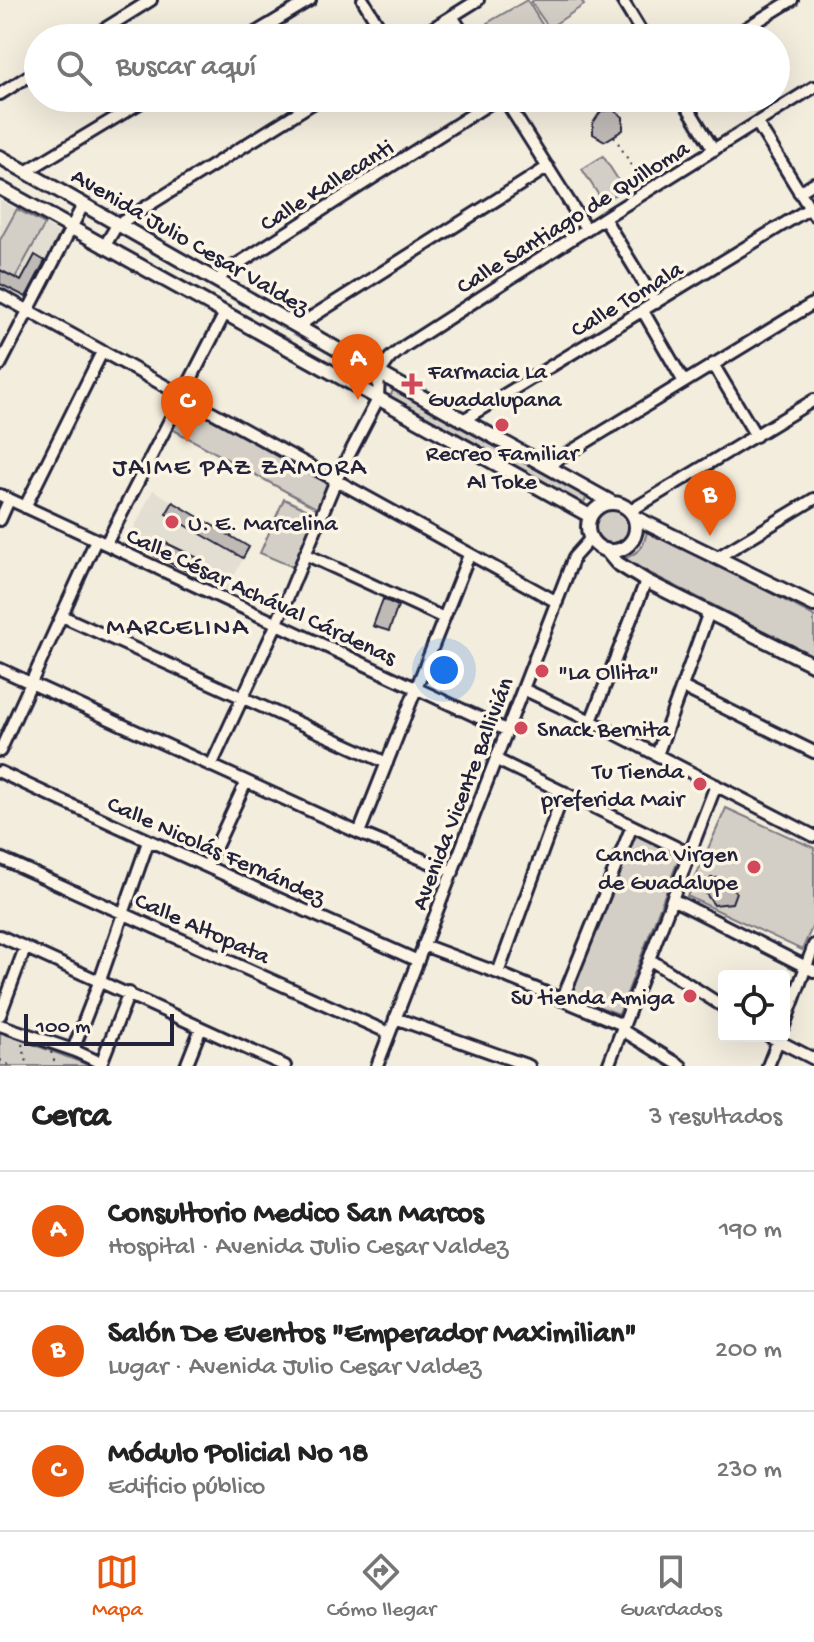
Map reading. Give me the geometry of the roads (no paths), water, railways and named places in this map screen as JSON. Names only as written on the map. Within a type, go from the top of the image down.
[{"type":"main road","name":"Avenida Julio Cesar Valdez","points":[[0,157],[611,502]]},
{"type":"main road","name":"Avenida Julio Cesar Valdez","points":[[0,188],[590,516]]},
{"type":"main road","points":[[813,602],[632,514],[624,505],[611,502],[602,504],[590,516],[587,527],[591,538],[617,563],[646,581],[814,665]]},
{"type":"main road","points":[[606,550],[628,545],[635,532],[632,514]]},
{"type":"street","points":[[112,24],[151,0]]},
{"type":"street","points":[[270,24],[310,0]]},
{"type":"street","points":[[363,0],[378,24]]},
{"type":"street","points":[[439,24],[478,0]]},
{"type":"street","points":[[637,0],[624,3],[637,24]]},
{"type":"street","points":[[753,24],[792,0]]},
{"type":"street","points":[[452,16],[457,24]]},
{"type":"street","points":[[0,94],[24,79]]},
{"type":"street","name":"Calle Santiago de Quilloma","points":[[790,102],[814,87]]},
{"type":"street","points":[[27,171],[125,112]]},
{"type":"street","points":[[104,247],[117,225],[299,112]]},
{"type":"street","name":"Calle Kallecanti","points":[[218,281],[225,272],[479,112]]},
{"type":"street","points":[[511,112],[587,230]]},
{"type":"street","points":[[691,112],[714,150]]},
{"type":"street","name":"Calle Santiago de Quilloma","points":[[379,373],[390,358],[405,346],[774,112]]},
{"type":"street","points":[[757,123],[812,212]]},
{"type":"street","points":[[300,328],[307,320],[548,167]]},
{"type":"street","points":[[799,192],[814,183]]},
{"type":"street","points":[[0,365],[83,205]]},
{"type":"street","name":"Calle Tomala","points":[[463,420],[812,212]]},
{"type":"street","points":[[604,218],[656,303]]},
{"type":"street","points":[[0,295],[557,602]]},
{"type":"street","points":[[547,466],[814,303]]},
{"type":"street","points":[[643,311],[684,382]]},
{"type":"street","points":[[0,751],[62,616],[225,313]]},
{"type":"street","points":[[25,507],[102,352]]},
{"type":"street","points":[[713,364],[756,436]]},
{"type":"street","points":[[211,766],[277,623],[336,480],[378,399],[379,373]]},
{"type":"street","points":[[632,514],[814,400]]},
{"type":"street","points":[[0,520],[5,498]]},
{"type":"street","name":"Calle César Achával Cárdenas","points":[[5,498],[508,731]]},
{"type":"street","points":[[718,557],[814,499]]},
{"type":"street","name":"Avenida Vicente Ballivián","points":[[377,1066],[574,557],[591,538]]},
{"type":"street","points":[[305,554],[444,618]]},
{"type":"street","points":[[359,833],[469,555]]},
{"type":"street","points":[[591,721],[646,581]]},
{"type":"street","points":[[657,755],[709,612]]},
{"type":"street","points":[[62,616],[387,763]]},
{"type":"street","points":[[0,669],[359,833],[453,872]]},
{"type":"street","points":[[682,687],[814,752]]},
{"type":"street","points":[[523,689],[814,836]]},
{"type":"street","points":[[497,760],[690,854]]},
{"type":"street","name":"Calle Nicolás Fernández","points":[[0,772],[148,842],[418,961]]},
{"type":"street","points":[[207,866],[246,782]]},
{"type":"street","points":[[608,1066],[716,785]]},
{"type":"street","points":[[498,973],[564,792]]},
{"type":"street","points":[[562,1000],[632,826]]},
{"type":"street","points":[[73,1050],[148,842]]},
{"type":"street","name":"Calle Altopata","points":[[0,858],[389,1033]]},
{"type":"street","points":[[672,899],[810,968]]},
{"type":"street","points":[[0,936],[129,993],[278,1065]]},
{"type":"street","points":[[423,945],[498,973],[622,1028],[681,1066]]},
{"type":"street","points":[[790,1013],[810,968],[814,945]]},
{"type":"street","points":[[0,1015],[25,948]]},
{"type":"street","points":[[649,959],[718,1003]]},
{"type":"street","points":[[0,1025],[73,1050],[101,1064],[129,993]]},
{"type":"street","points":[[395,1018],[529,1066]]},
{"type":"street","points":[[186,1066],[201,1028]]},
{"type":"street","points":[[768,1066],[775,1042]]},
{"type":"street","points":[[783,1042],[814,1059]]},
{"type":"place","name":"Farmacia La Guadalupana","points":[[412,384]]},
{"type":"place","name":"Consultorio Medico San Marcos","points":[[358,400]]},
{"type":"place","name":"Recreo Familiar Al Toke","points":[[502,425]]},
{"type":"place","name":"Módulo Policial No 18","points":[[187,442]]},
{"type":"place","name":"U. E. Marcelina","points":[[172,522]]},
{"type":"place","name":"Salón De Eventos \"Emperador Maximilian\"","points":[[710,536]]},
{"type":"place","name":"\"La Ollita\"","points":[[542,671]]},
{"type":"place","name":"Snack Bernita","points":[[521,728]]},
{"type":"place","name":"Tu Tienda preferida Mair","points":[[700,784]]},
{"type":"place","name":"Cancha Virgen de Guadalupe","points":[[754,867]]},
{"type":"place","name":"Su tienda Amiga","points":[[690,996]]},
{"type":"district","name":"JAIME PAZ ZAMORA","points":[[240,465]]},
{"type":"district","name":"MARCELINA","points":[[178,625]]}]
